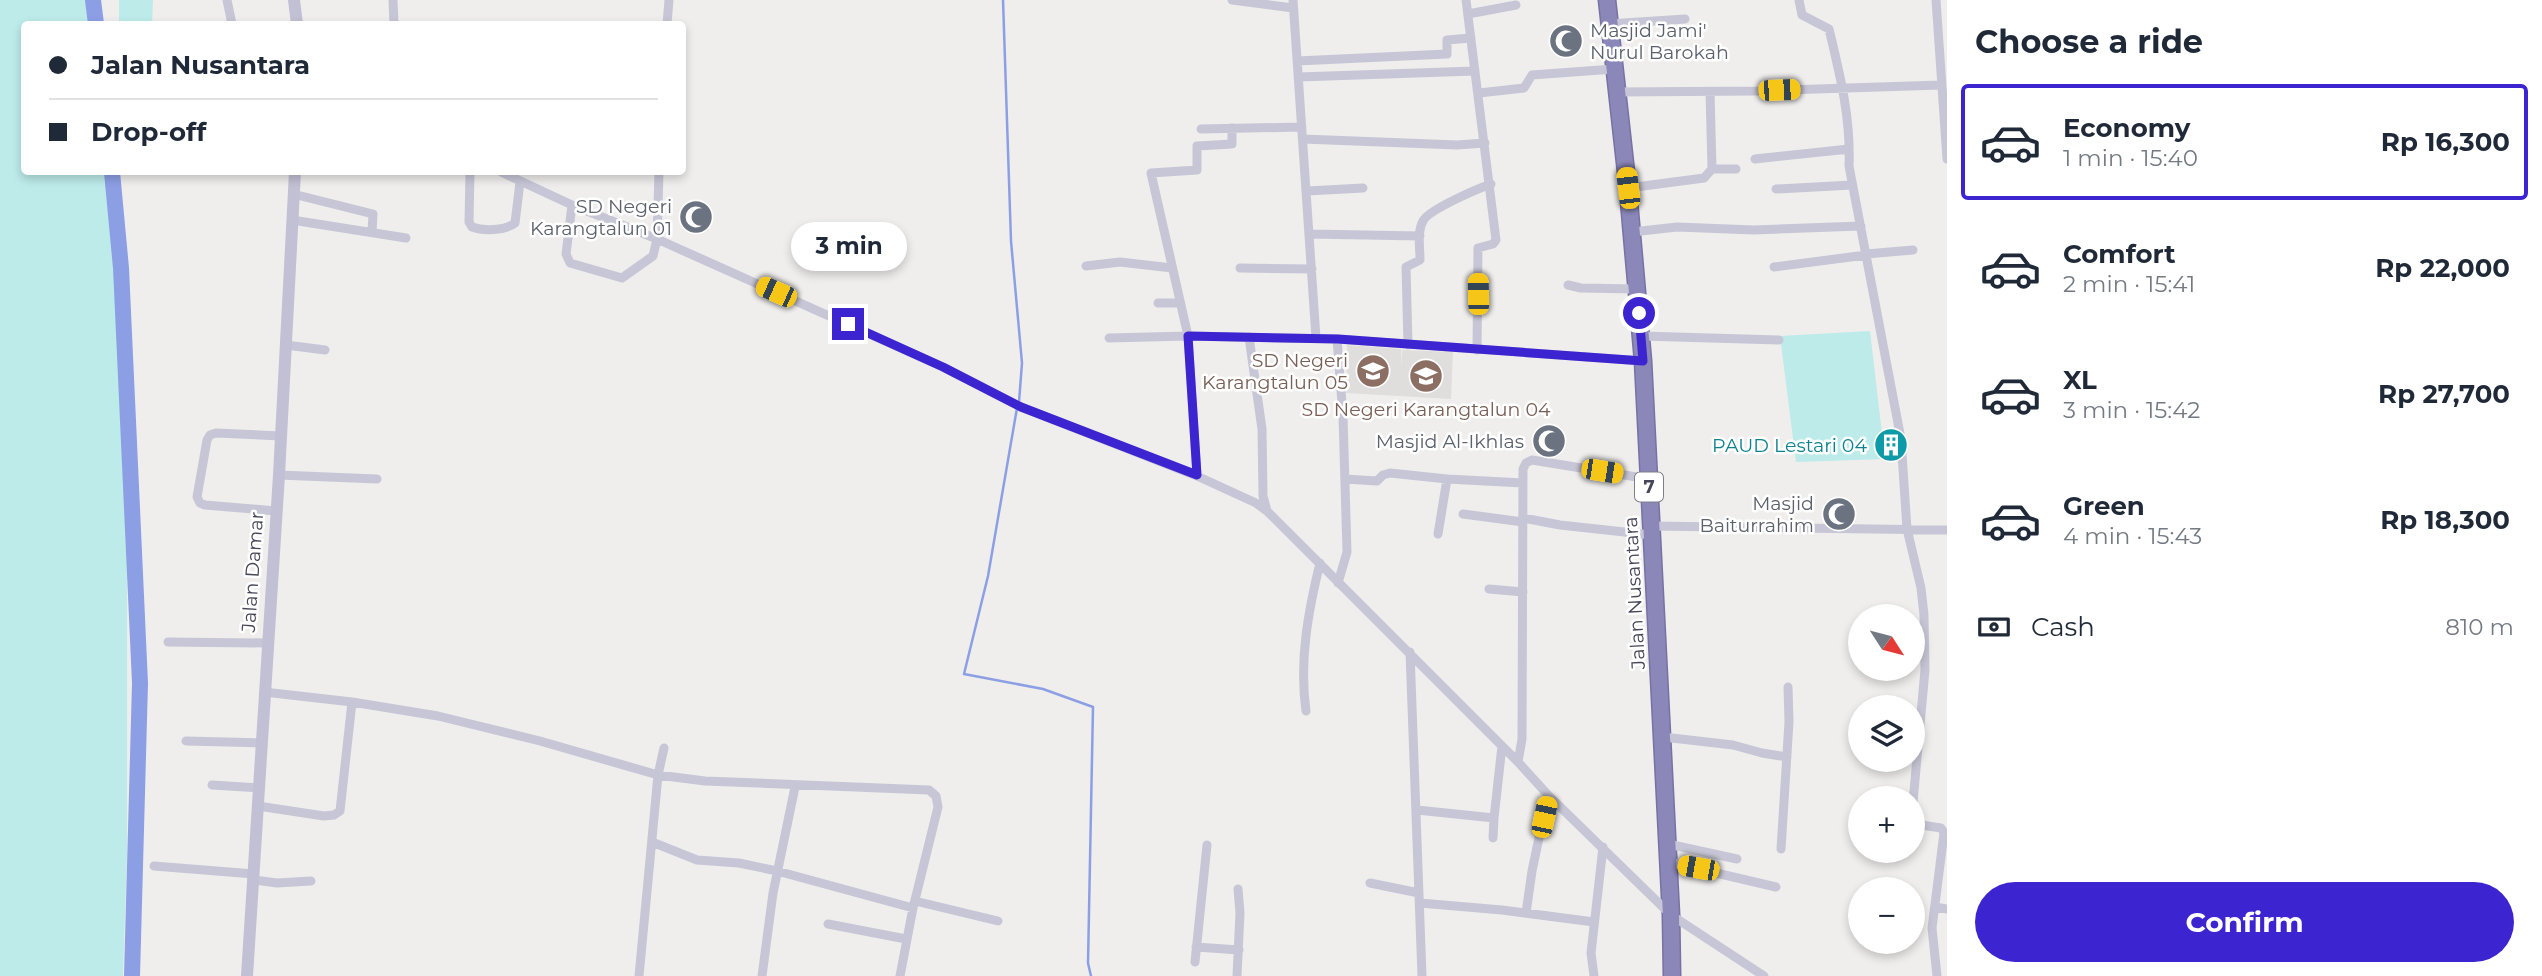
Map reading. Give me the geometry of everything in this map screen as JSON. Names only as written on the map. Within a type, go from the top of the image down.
[{"type":"highway","name":"Jalan Nusantara","points":[[1607,0],[1628,188],[1643,361],[1669,862],[1672,976]]},
{"type":"street","points":[[227,0],[231,21]]},
{"type":"street","points":[[294,0],[297,21]]},
{"type":"street","points":[[393,0],[394,21]]},
{"type":"street","points":[[667,21],[668,0]]},
{"type":"street","points":[[1232,0],[1293,4],[1316,338]]},
{"type":"street","points":[[1466,0],[1496,240],[1493,244],[1478,248],[1477,350]]},
{"type":"street","points":[[1798,0],[1802,15],[1829,29],[1843,88],[1852,185],[1901,439],[1907,529],[1921,588],[1926,637],[1915,786]]},
{"type":"street","points":[[1936,0],[1943,36],[1941,85],[1947,159]]},
{"type":"street","points":[[1468,13],[1516,5]]},
{"type":"street","points":[[1609,24],[1685,19]]},
{"type":"street","points":[[1297,61],[1447,54],[1447,40],[1471,38]]},
{"type":"street","points":[[1479,93],[1524,88],[1532,75],[1614,69]]},
{"type":"street","points":[[1298,77],[1475,71]]},
{"type":"street","points":[[1616,92],[1941,85]]},
{"type":"street","points":[[1628,188],[1704,178],[1712,169],[1710,92]]},
{"type":"street","points":[[1201,129],[1302,127]]},
{"type":"street","points":[[1197,475],[1188,336],[1150,173],[1197,170],[1197,146],[1232,144],[1232,128]]},
{"type":"street","points":[[1303,139],[1457,145],[1485,143]]},
{"type":"street","points":[[1755,159],[1849,149]]},
{"type":"street","points":[[1712,169],[1736,169]]},
{"type":"street","name":"Jalan Damar","points":[[247,976],[279,475],[295,175]]},
{"type":"street","points":[[470,175],[469,222],[473,228],[512,226],[516,218],[520,182]]},
{"type":"street","points":[[507,175],[943,367],[1017,405],[1197,475],[1256,503],[1320,563],[1548,795],[1671,915],[1764,976]]},
{"type":"street","points":[[572,205],[566,254],[568,261],[622,278],[653,257],[657,239],[659,175]]},
{"type":"street","points":[[1408,345],[1406,267],[1420,260],[1421,223],[1427,215],[1465,194],[1491,184]]},
{"type":"street","points":[[1776,190],[1852,185]]},
{"type":"street","points":[[1307,191],[1363,188]]},
{"type":"street","points":[[293,194],[373,214],[372,232]]},
{"type":"street","points":[[292,220],[406,239]]},
{"type":"street","points":[[1632,232],[1677,227],[1754,230],[1861,226]]},
{"type":"street","points":[[1309,234],[1420,236]]},
{"type":"street","points":[[1774,267],[1913,250]]},
{"type":"street","points":[[1086,266],[1120,262],[1172,268]]},
{"type":"street","points":[[1240,268],[1312,269]]},
{"type":"street","points":[[1568,285],[1581,288],[1637,289]]},
{"type":"street","points":[[1158,303],[1180,303]]},
{"type":"street","points":[[1641,336],[1779,340]]},
{"type":"street","points":[[1249,337],[1262,429],[1263,496],[1267,511]]},
{"type":"street","points":[[1110,338],[1316,338],[1643,361]]},
{"type":"street","points":[[1338,339],[1347,552],[1338,583]]},
{"type":"street","points":[[286,345],[325,350]]},
{"type":"street","points":[[276,511],[205,505],[200,503],[198,496],[209,435],[281,436]]},
{"type":"street","points":[[1518,762],[1522,739],[1523,469],[1526,463],[1532,460],[1649,479]]},
{"type":"street","points":[[1345,479],[1377,481],[1390,473],[1523,483]]},
{"type":"street","points":[[279,475],[377,479]]},
{"type":"street","points":[[1438,534],[1447,479]]},
{"type":"street","points":[[1463,514],[1560,525],[1652,531],[1947,530]]},
{"type":"street","points":[[1306,711],[1303,670],[1307,627],[1320,563]]},
{"type":"street","points":[[1489,589],[1523,592]]},
{"type":"street","points":[[168,642],[267,643]]},
{"type":"street","points":[[1409,652],[1422,976]]},
{"type":"street","points":[[1781,849],[1790,711],[1788,687]]},
{"type":"street","points":[[264,692],[352,702],[438,716],[541,741],[658,775],[795,787],[929,790],[936,796],[938,807],[906,939],[900,976]]},
{"type":"street","points":[[258,806],[324,816],[340,811],[352,702]]},
{"type":"street","points":[[1663,737],[1733,745],[1762,754],[1787,757]]},
{"type":"street","points":[[186,741],[261,743]]},
{"type":"street","points":[[1493,838],[1502,746]]},
{"type":"street","points":[[639,976],[658,775],[664,748]]},
{"type":"street","points":[[212,785],[259,788]]},
{"type":"street","points":[[762,976],[777,871],[795,787]]},
{"type":"street","points":[[1526,913],[1548,795]]},
{"type":"street","points":[[1417,810],[1494,818]]},
{"type":"street","points":[[1925,826],[1941,828],[1944,833],[1932,935],[1937,976]]},
{"type":"street","points":[[652,842],[696,860],[739,863],[914,905],[998,921]]},
{"type":"street","points":[[1668,844],[1737,859]]},
{"type":"street","points":[[1195,962],[1207,845]]},
{"type":"street","points":[[1594,976],[1591,965],[1594,922],[1603,847]]},
{"type":"street","points":[[1669,862],[1776,887]]},
{"type":"street","points":[[155,866],[254,877],[277,883],[312,881]]},
{"type":"street","points":[[1370,883],[1419,898],[1594,922]]},
{"type":"street","points":[[1237,976],[1238,889]]},
{"type":"street","points":[[1934,907],[1947,909]]},
{"type":"street","points":[[828,924],[906,939]]},
{"type":"street","points":[[1196,947],[1239,950]]},
{"type":"shaded area","points":[[0,0],[89,0],[91,21],[21,21],[21,175],[105,175],[127,390],[127,856],[123,976],[0,976]]},
{"type":"shaded area","points":[[119,0],[153,0],[152,21],[119,21]]},
{"type":"shaded area","points":[[1870,331],[1885,459],[1796,462],[1780,336]]},
{"type":"shaded area","points":[[1347,345],[1401,349],[1401,368],[1402,350],[1453,352],[1451,399],[1346,393]]},
{"type":"waterway","points":[[93,0],[96,21]]},
{"type":"waterway","points":[[1003,0],[1011,241],[1022,363],[1019,402]]},
{"type":"waterway","points":[[112,175],[121,268],[140,683],[132,976]]},
{"type":"waterway","points":[[1017,408],[988,576],[964,674],[1043,689],[1093,707],[1088,963],[1091,976]]},
{"type":"place","name":"Masjid Jami' Nurul Barokah","points":[[1566,41]]},
{"type":"place","name":"SD Negeri Karangtalun 01","points":[[696,217]]},
{"type":"place","name":"SD Negeri Karangtalun 05","points":[[1373,371]]},
{"type":"place","name":"SD Negeri Karangtalun 04","points":[[1426,376]]},
{"type":"place","name":"Masjid Al-Ikhlas","points":[[1549,441]]},
{"type":"place","name":"PAUD Lestari 04","points":[[1891,445]]},
{"type":"place","name":"Masjid Baiturrahim","points":[[1839,514]]},
{"type":"route","points":[[848,324],[943,367],[1021,407],[1197,475],[1188,336],[1338,339],[1643,361],[1639,313]]}]
